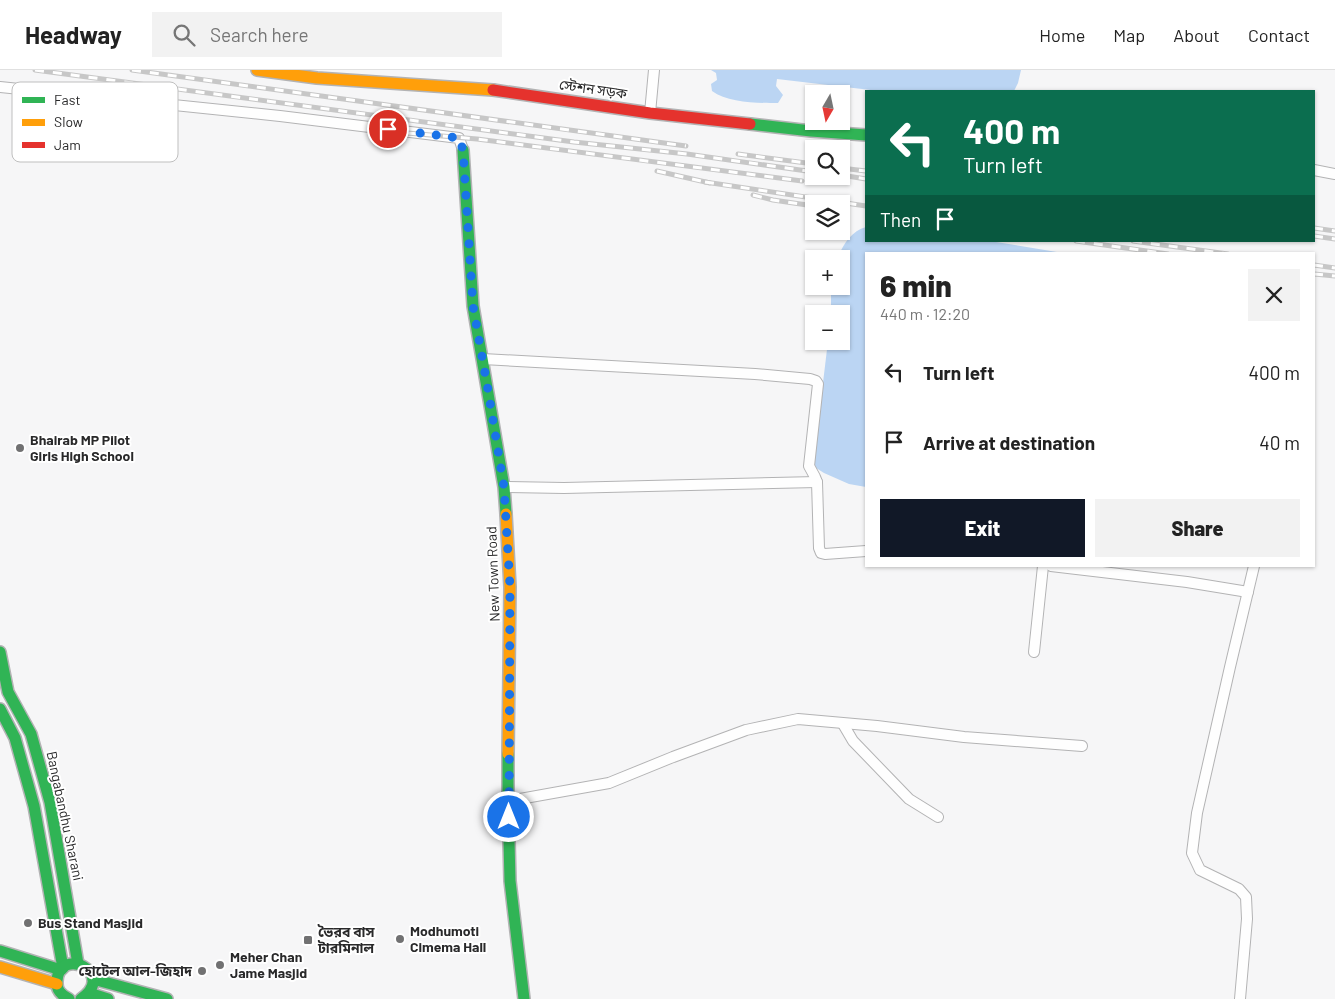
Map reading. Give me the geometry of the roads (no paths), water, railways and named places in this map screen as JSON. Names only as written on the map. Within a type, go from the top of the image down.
[{"type":"main road","name":"স্টেশন সড়ক","points":[[256,70],[317,78],[483,88],[650,113],[811,131],[865,135]]},
{"type":"main road","name":"New Town Road","points":[[463,150],[473,306],[504,487],[510,586],[508,801],[510,881],[524,999]]},
{"type":"main road","name":"Bangabandhu Sharani","points":[[0,652],[8,692],[31,734],[50,802],[78,964]]},
{"type":"main road","name":"Bangabandhu Sharani","points":[[0,709],[15,738],[34,806],[62,969]]},
{"type":"main road","points":[[0,951],[62,969]]},
{"type":"main road","points":[[69,999],[62,995],[58,990],[57,984],[58,974],[62,969],[72,964],[78,964],[88,969],[93,979],[93,985],[85,996],[108,999]]},
{"type":"main road","points":[[0,967],[57,984]]},
{"type":"main road","points":[[93,979],[167,999]]},
{"type":"street","points":[[650,113],[654,70]]},
{"type":"street","points":[[178,105],[459,138],[463,150]]},
{"type":"street","points":[[1315,170],[1335,174]]},
{"type":"street","points":[[483,359],[755,374],[816,381],[818,384],[809,466],[816,482],[818,548],[821,553],[825,554],[865,551]]},
{"type":"street","points":[[504,487],[816,482]]},
{"type":"street","points":[[1034,652],[1043,567]]},
{"type":"street","points":[[1060,567],[1187,582],[1248,592]]},
{"type":"street","points":[[1240,999],[1247,919],[1246,897],[1239,889],[1200,870],[1192,853],[1197,813],[1254,567]]},
{"type":"street","points":[[508,801],[610,783],[746,730],[798,719],[964,737],[1082,746]]},
{"type":"street","points":[[843,724],[853,741],[909,799],[938,817]]},
{"type":"water","points":[[711,70],[1021,70],[1014,90],[870,90],[850,88],[850,85],[828,85],[777,79],[776,86],[783,95],[778,103],[744,102],[726,98],[712,91],[711,84],[717,80],[716,73]]},
{"type":"water","points":[[865,227],[865,242],[996,242],[1057,252],[865,252],[865,487],[849,484],[813,466],[827,350],[850,350],[850,305],[831,305],[831,295],[850,295],[850,250],[842,250],[847,240],[850,240],[850,237]]},
{"type":"railway","points":[[35,70],[125,82]]},
{"type":"railway","points":[[132,70],[686,146]]},
{"type":"railway","points":[[178,89],[805,171]]},
{"type":"railway","points":[[407,133],[477,139],[802,181]]},
{"type":"railway","points":[[738,154],[805,163]]},
{"type":"railway","points":[[850,169],[865,171]]},
{"type":"railway","points":[[657,171],[710,183]]},
{"type":"railway","points":[[850,176],[865,179]]},
{"type":"railway","points":[[705,182],[865,206]]},
{"type":"railway","points":[[753,195],[805,205]]},
{"type":"railway","points":[[1315,228],[1335,231]]},
{"type":"railway","points":[[1315,236],[1335,239]]},
{"type":"railway","points":[[1083,242],[1154,252]]},
{"type":"railway","points":[[1140,242],[1213,252]]},
{"type":"railway","points":[[1315,265],[1335,268]]},
{"type":"railway","points":[[1315,274],[1335,276]]},
{"type":"place","name":"Bhairab MP Pilot Girls High School","points":[[20,448]]},
{"type":"place","name":"Bus Stand Masjid","points":[[28,923]]},
{"type":"place","name":"Modhumoti Cimema Hall","points":[[400,939]]},
{"type":"place","name":"ভৈরব বাস টারমিনাল","points":[[308,940]]},
{"type":"place","name":"Meher Chan Jame Masjid","points":[[220,965]]},
{"type":"place","name":"হোটেল আল-জিহাদ","points":[[202,971]]}]
